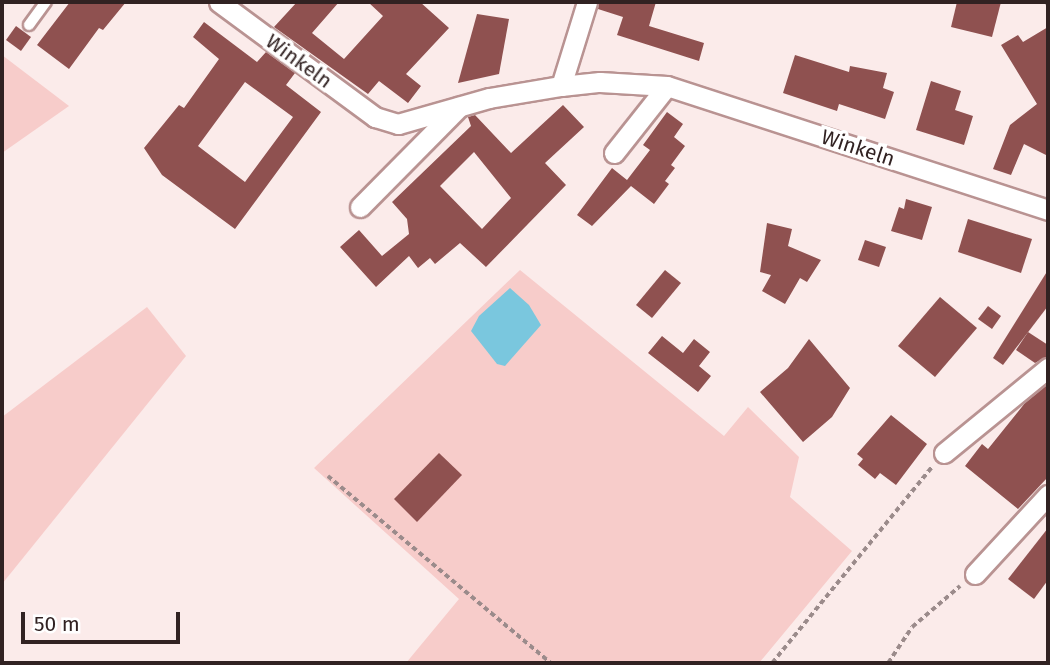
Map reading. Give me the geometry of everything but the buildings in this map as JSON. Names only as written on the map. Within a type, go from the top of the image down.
[{"type":"street","name":"Winkeln","points":[[219,2],[376,117],[398,124],[460,106],[562,86],[600,82],[667,86],[1048,210]]},
{"type":"street","points":[[562,86],[587,2]]},
{"type":"street","points":[[614,153],[667,86]]},
{"type":"street","points":[[360,207],[460,106]]},
{"type":"street","points":[[944,453],[1048,368]]},
{"type":"street","points":[[975,573],[1048,495]]},
{"type":"lane","points":[[29,25],[46,2]]},
{"type":"path","points":[[772,663],[944,453]]},
{"type":"path","points":[[328,476],[551,663]]},
{"type":"path","points":[[888,663],[912,627],[975,573]]},
{"type":"shaded area","points":[[2,55],[69,106],[2,153]]},
{"type":"shaded area","points":[[520,270],[724,436],[748,407],[799,457],[790,497],[852,551],[759,663],[406,663],[459,599],[314,468]]},
{"type":"shaded area","points":[[147,307],[186,356],[2,584],[2,417]]},
{"type":"water","points":[[510,288],[529,305],[541,325],[505,366],[497,364],[471,331],[479,316]]}]
